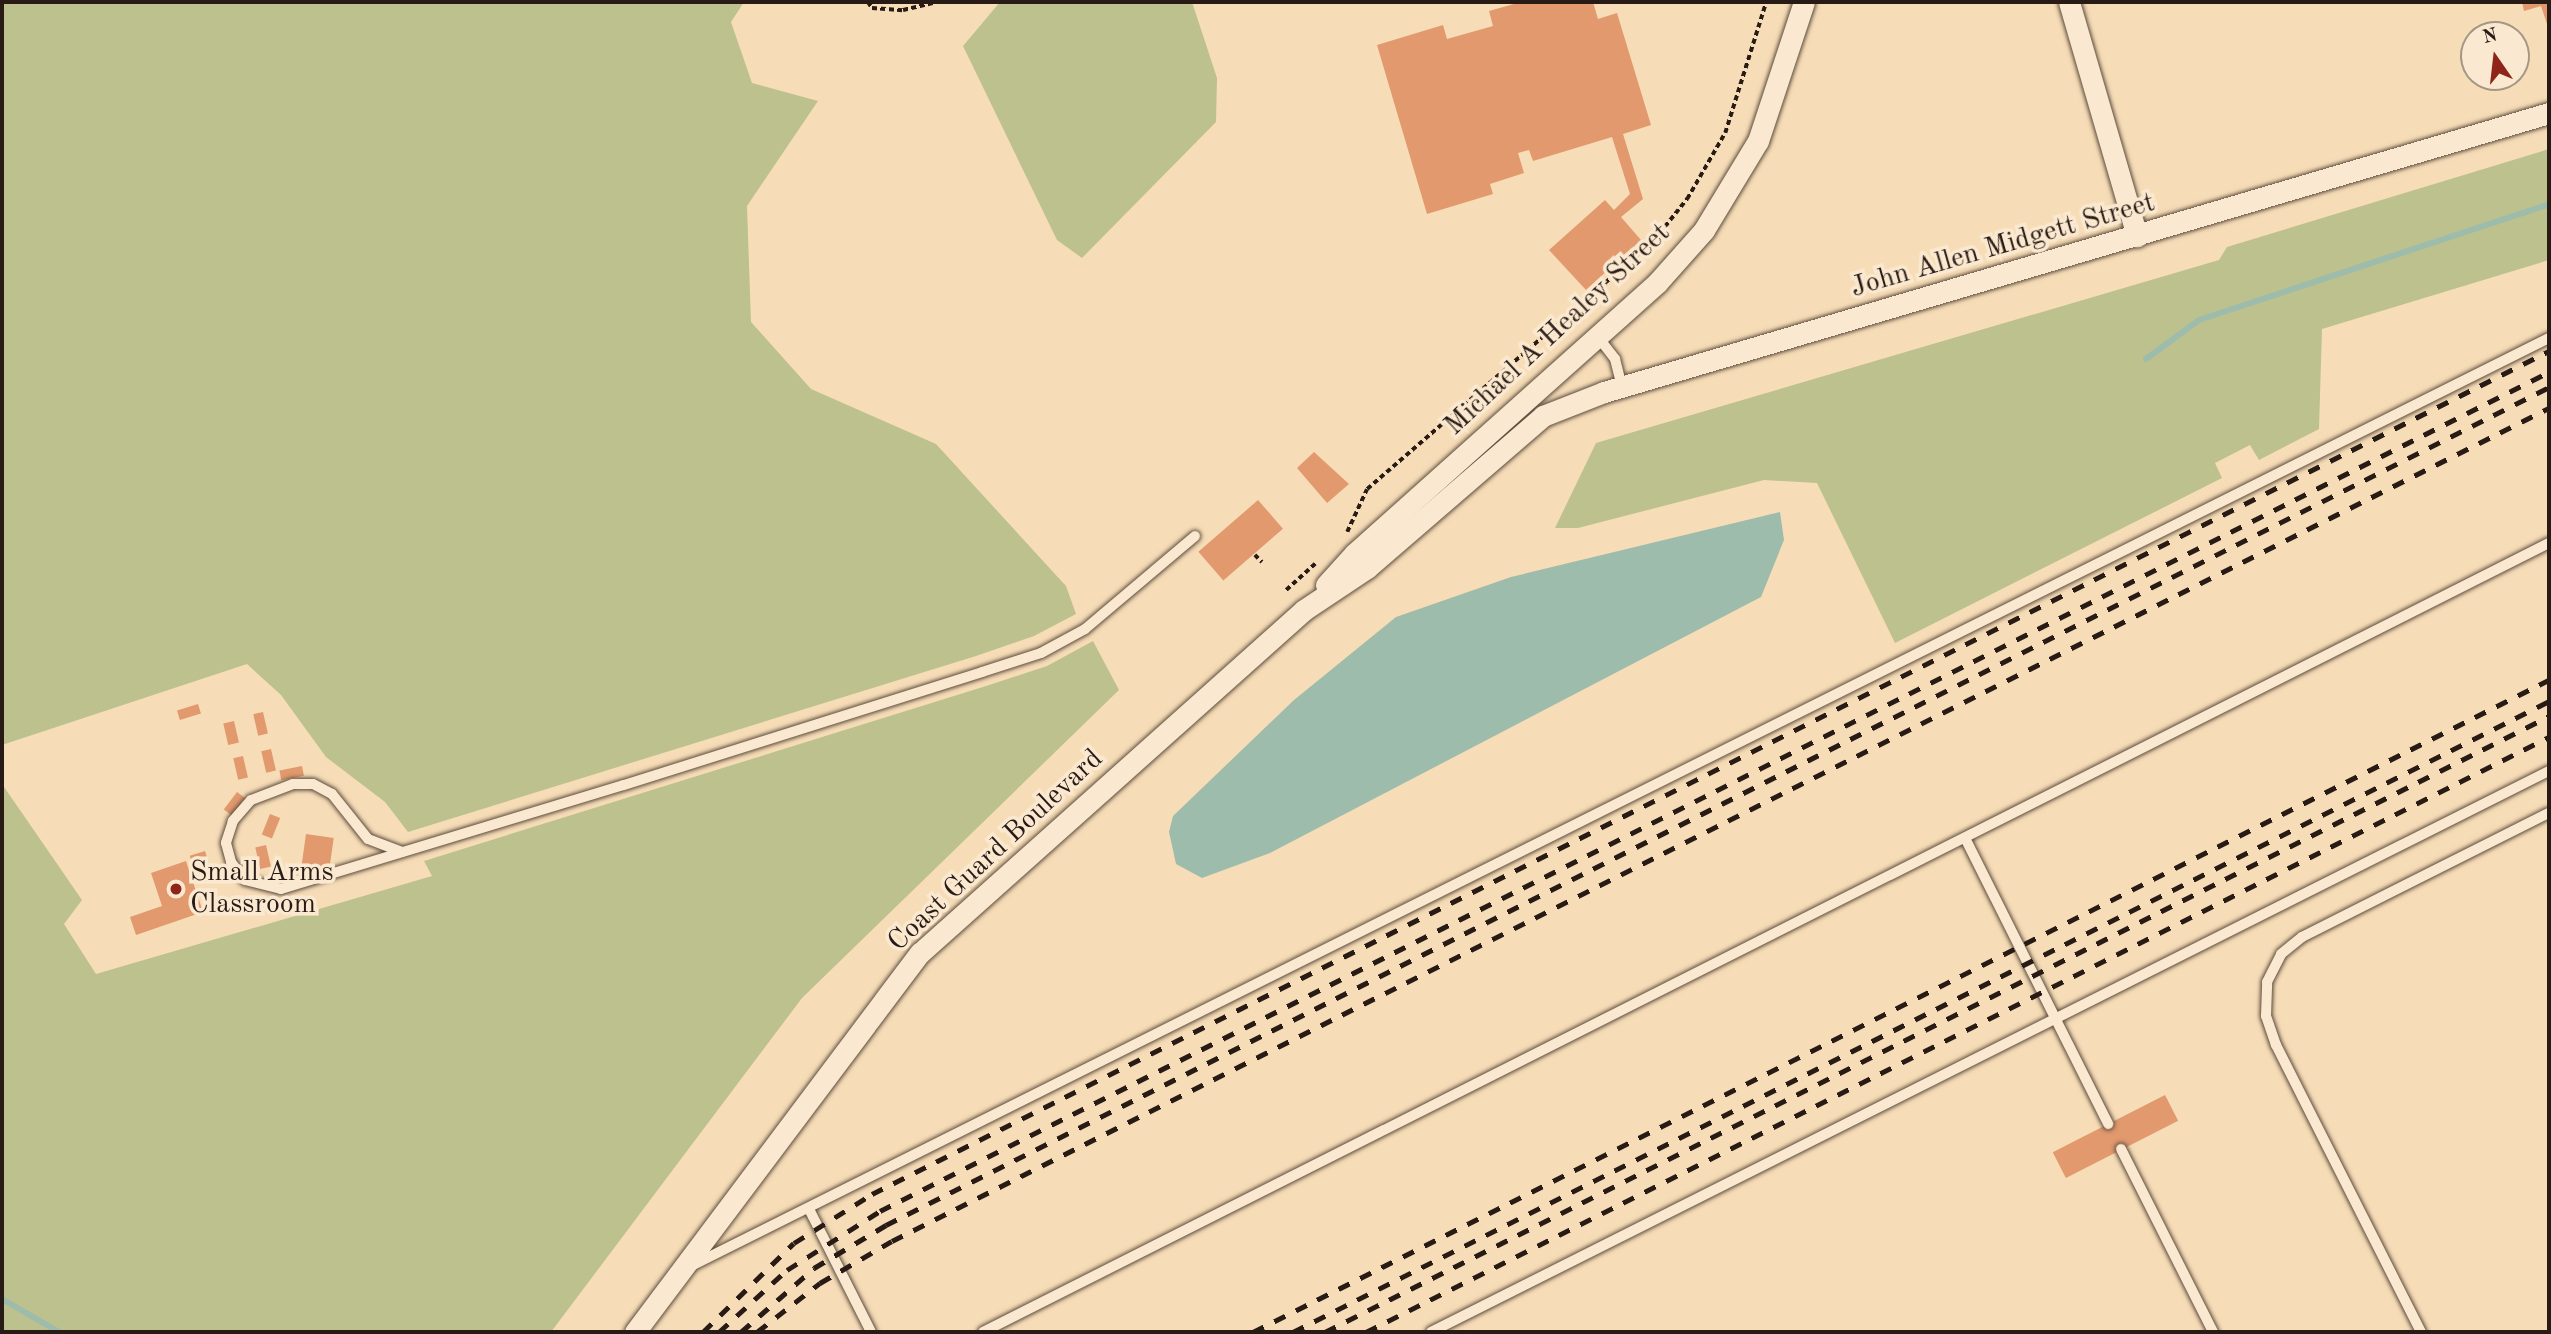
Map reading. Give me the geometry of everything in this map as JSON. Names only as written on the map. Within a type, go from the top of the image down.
[{"type":"street","name":"Michael A Healey Street","points":[[1355,553],[1598,337],[1683,255],[1727,196],[1770,111],[1804,2]]},
{"type":"street","points":[[2069,2],[2137,236]]},
{"type":"street","name":"John Allen Midgett Street","points":[[1355,553],[1488,463],[1543,416],[1622,387],[2549,113]]},
{"type":"street","name":"Coast Guard Boulevard","points":[[635,1332],[920,953],[1304,610],[1355,553]]},
{"type":"lane","points":[[1598,337],[1615,359],[1622,387]]},
{"type":"lane","points":[[681,1271],[2549,338]]},
{"type":"lane","points":[[402,852],[368,839],[332,794],[313,784],[283,787],[251,800],[233,821],[226,843],[230,862],[245,880],[265,889],[324,877],[1041,653],[1124,600],[1195,536]]},
{"type":"lane","points":[[983,1332],[2549,543]]},
{"type":"lane","points":[[1430,1332],[2549,771]]},
{"type":"lane","points":[[2417,1331],[2276,1045],[2266,1016],[2267,982],[2281,954],[2301,937],[2549,813]]},
{"type":"lane","points":[[1965,838],[2108,1124]]},
{"type":"lane","points":[[2121,1149],[2213,1332]]},
{"type":"lane","points":[[809,1209],[871,1332]]},
{"type":"path","points":[[868,2],[872,8],[902,10],[939,2]]},
{"type":"path","points":[[1355,553],[1367,488],[1654,240],[1687,199],[1725,133],[1766,2]]},
{"type":"path","points":[[1255,555],[1262,562]]},
{"type":"green space","points":[[2,2],[744,2],[731,22],[752,83],[818,101],[747,206],[751,322],[811,389],[936,444],[1066,586],[1076,614],[1034,636],[976,656],[408,832],[385,802],[326,757],[281,695],[247,664],[2,745]]},
{"type":"green space","points":[[1000,2],[1192,2],[1217,78],[1216,122],[1082,258],[1057,240],[963,46]]},
{"type":"green space","points":[[2549,149],[2549,260],[2322,329],[2319,429],[2259,460],[2250,445],[2215,463],[2222,478],[1895,643],[1817,483],[1764,480],[1578,528],[1555,528],[1596,443],[2219,260],[2227,247]]},
{"type":"green space","points":[[1093,641],[1119,690],[802,998],[551,1332],[2,1332],[2,784],[82,900],[64,924],[96,974],[432,876],[424,861],[1047,666]]},
{"type":"shaded area","points":[[1780,512],[1784,540],[1761,597],[1270,853],[1202,878],[1176,864],[1169,832],[1173,816],[1294,700],[1396,617],[1511,577]]},
{"type":"building","points":[[1521,2],[1593,2],[1598,19],[1617,13],[1651,125],[1623,134],[1643,199],[1621,217],[1641,240],[1586,290],[1549,250],[1605,200],[1614,210],[1630,194],[1612,137],[1533,161],[1529,150],[1518,153],[1524,173],[1490,184],[1493,194],[1427,214],[1377,45],[1443,25],[1447,39],[1493,26],[1489,11]]},
{"type":"building","points":[[2522,2],[2549,2],[2549,30],[2541,6],[2524,11]]},
{"type":"building","points":[[1314,452],[1349,484],[1327,503],[1297,468]]},
{"type":"building","points":[[1258,500],[1283,529],[1223,581],[1198,552]]},
{"type":"building","points":[[198,704],[201,714],[180,720],[177,710]]},
{"type":"building","points":[[263,712],[268,733],[258,736],[253,714]]},
{"type":"building","points":[[234,721],[239,742],[228,745],[223,723]]},
{"type":"building","points":[[271,749],[276,770],[266,773],[261,751]]},
{"type":"building","points":[[243,756],[248,777],[238,780],[233,758]]},
{"type":"building","points":[[302,766],[304,776],[281,780],[279,770]]},
{"type":"building","points":[[237,792],[245,798],[232,816],[224,810]]},
{"type":"building","points":[[270,814],[280,818],[272,839],[262,834]]},
{"type":"building","points":[[306,834],[334,838],[329,870],[302,866]]},
{"type":"building","points":[[266,845],[271,866],[260,869],[255,847]]},
{"type":"building","points":[[205,851],[208,861],[193,865],[190,856]]},
{"type":"building","name":"Small Arms Classroom","points":[[186,861],[203,912],[136,935],[130,917],[162,906],[151,873]]},
{"type":"building","points":[[2165,1095],[2178,1121],[2066,1178],[2053,1152]]},
{"type":"waterway","points":[[2146,359],[2199,320],[2549,204]]},
{"type":"waterway","points":[[2,1299],[59,1332]]},
{"type":"railway","points":[[703,1332],[794,1243],[872,1194],[2549,351]]},
{"type":"railway","points":[[719,1332],[787,1270],[880,1211],[2549,372]]},
{"type":"railway","points":[[741,1332],[814,1268],[886,1225],[2549,387]]},
{"type":"railway","points":[[757,1332],[820,1283],[892,1241],[2549,408]]},
{"type":"railway","points":[[1253,1332],[2549,680]]},
{"type":"railway","points":[[1293,1332],[2549,701]]},
{"type":"railway","points":[[1325,1332],[2549,716]]},
{"type":"railway","points":[[1366,1332],[2549,737]]},
{"type":"place","name":"Small Arms Classroom","points":[[176,889]]}]
